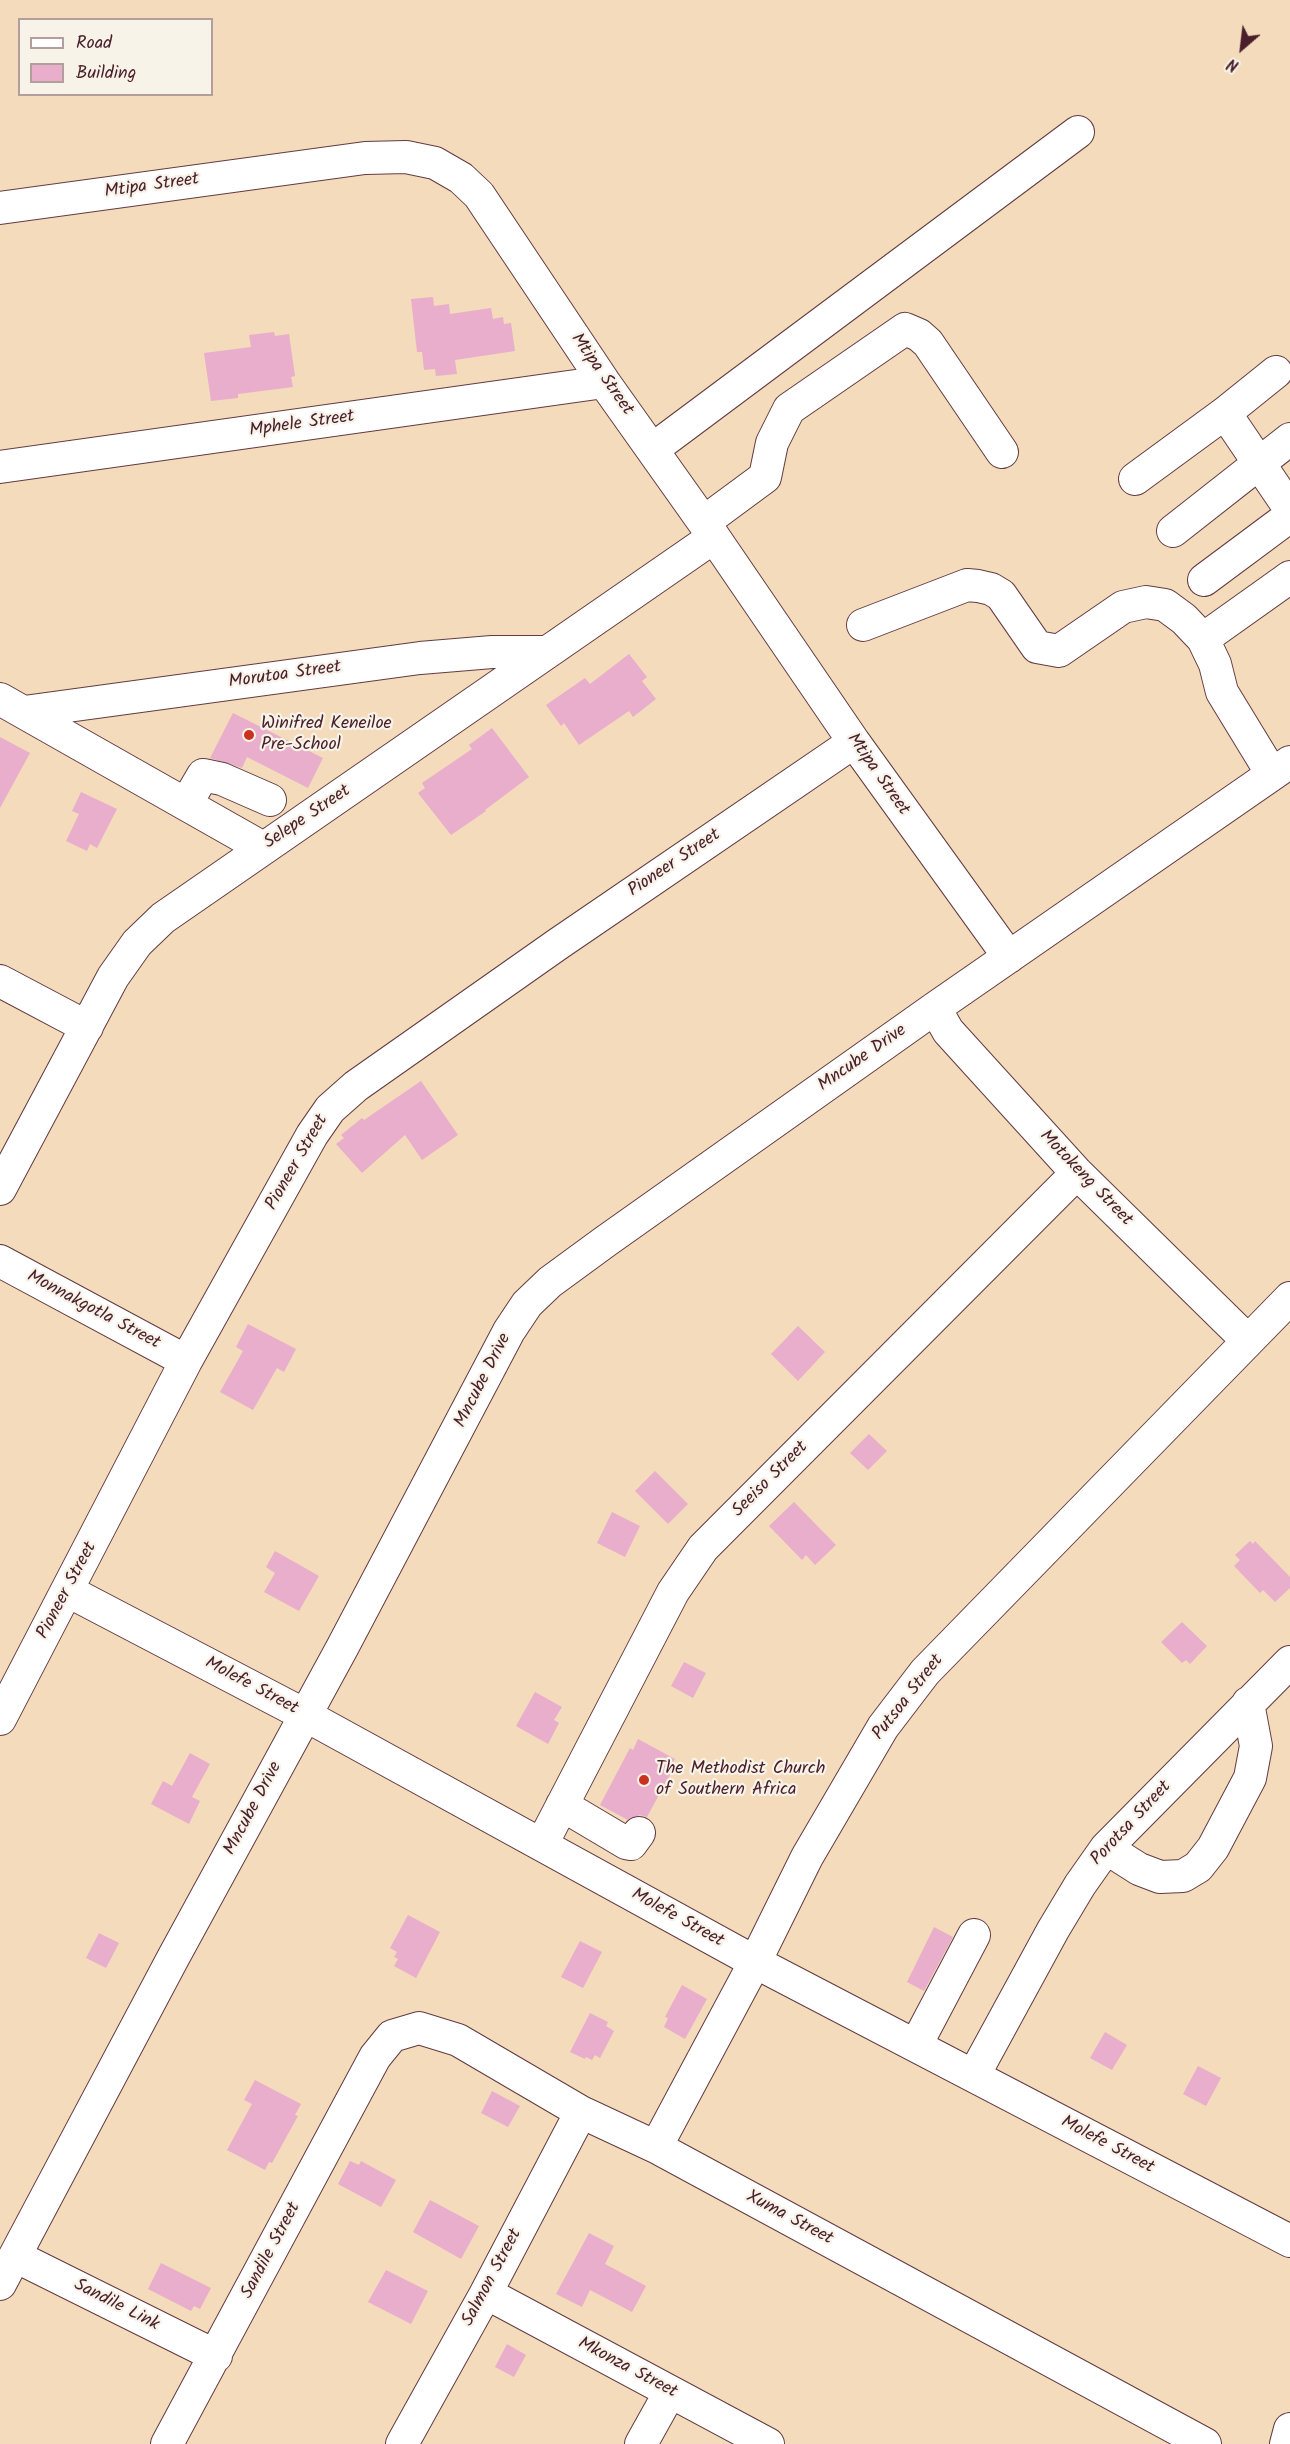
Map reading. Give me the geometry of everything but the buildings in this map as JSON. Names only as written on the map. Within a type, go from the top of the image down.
[{"type":"street","points":[[652,449],[1078,132]]},
{"type":"street","name":"Mtipa Street","points":[[0,208],[365,158],[406,157],[435,163],[460,178],[479,195],[604,382],[709,530],[854,742],[1009,957]]},
{"type":"street","name":"Selepe Street","points":[[0,1189],[113,976],[137,943],[163,918],[547,652],[709,530],[765,477],[772,443],[789,409],[905,329],[919,335],[928,343],[1002,452]]},
{"type":"street","points":[[1135,479],[1225,413],[1276,372]]},
{"type":"street","name":"Mphele Street","points":[[0,467],[604,382]]},
{"type":"street","points":[[1225,413],[1290,509]]},
{"type":"street","points":[[1173,531],[1290,439]]},
{"type":"street","points":[[1204,580],[1290,516]]},
{"type":"street","points":[[1203,639],[1290,577]]},
{"type":"street","points":[[863,625],[967,585],[991,589],[1000,596],[1037,647],[1048,651],[1059,651],[1123,607],[1146,602],[1165,605],[1184,619],[1203,639],[1215,664],[1222,692],[1281,768]]},
{"type":"street","name":"Morutoa Street","points":[[12,706],[420,658],[492,652],[547,652]]},
{"type":"street","name":"Morutoa Street","points":[[12,706],[263,848]]},
{"type":"street","name":"Pioneer Street","points":[[0,1719],[186,1361],[312,1135],[330,1109],[356,1086],[548,951],[854,742]]},
{"type":"street","name":"Mncube Drive","points":[[0,2284],[479,1392],[509,1331],[527,1304],[550,1282],[596,1248],[935,1008],[1281,768]]},
{"type":"street","points":[[186,804],[203,775],[222,779],[270,800]]},
{"type":"street","points":[[0,981],[87,1027]]},
{"type":"street","name":"Motokeng Street","points":[[935,1008],[948,1031],[1077,1173],[1247,1340]]},
{"type":"street","name":"Seeiso Street","points":[[542,1844],[673,1592],[703,1548],[1077,1173]]},
{"type":"street","name":"Monnakgotla Street","points":[[0,1261],[186,1361]]},
{"type":"street","name":"Putsoa Street","points":[[656,2147],[755,1962],[807,1857],[877,1737],[925,1672],[1290,1298]]},
{"type":"street","name":"Molefe Street","points":[[68,1591],[304,1715],[755,1962],[1290,2241]]},
{"type":"street","name":"Porotsa Street","points":[[974,2075],[1053,1930],[1106,1848],[1290,1662]]},
{"type":"street","points":[[1106,1848],[1139,1869],[1160,1877],[1183,1876],[1198,1867],[1213,1848],[1250,1778],[1256,1746],[1248,1703]]},
{"type":"street","points":[[562,1805],[626,1843],[631,1844],[639,1833]]},
{"type":"street","points":[[916,2045],[975,1935]]},
{"type":"street","name":"Xuma Street","points":[[375,2058],[392,2036],[419,2028],[458,2040],[581,2112],[656,2147],[1205,2444]]},
{"type":"street","name":"Sandile Street","points":[[167,2444],[375,2058]]},
{"type":"street","name":"Salmon Street","points":[[402,2444],[486,2293],[581,2112]]},
{"type":"street","name":"Sandile Link","points":[[15,2256],[216,2356]]},
{"type":"street","name":"Mkonza Street","points":[[486,2293],[768,2444]]},
{"type":"street","points":[[641,2444],[670,2392]]},
{"type":"street","points":[[1286,2444],[1290,2429]]},
{"type":"place","name":"Winifred Keneiloe Pre-School","points":[[249,735]]},
{"type":"place","name":"The Methodist Church of Southern Africa","points":[[644,1780]]}]
